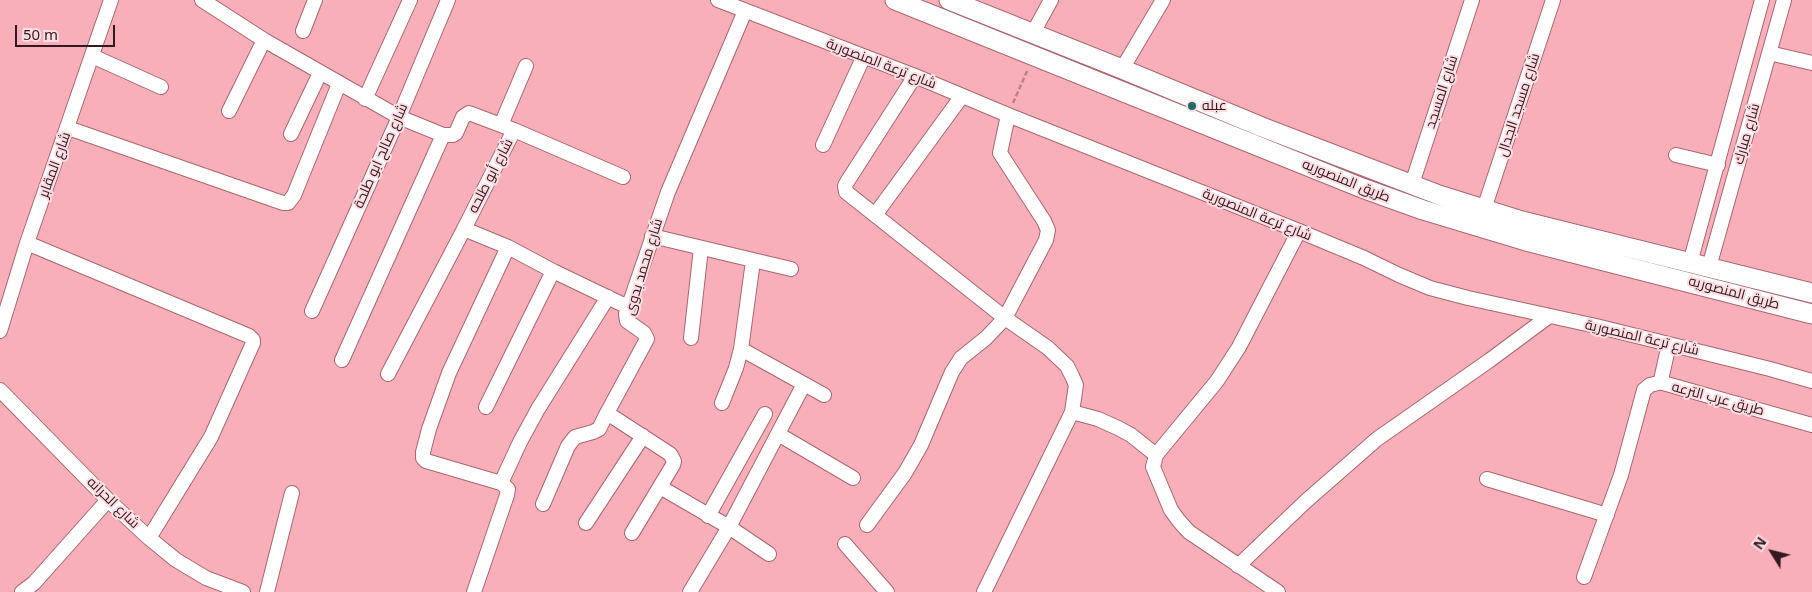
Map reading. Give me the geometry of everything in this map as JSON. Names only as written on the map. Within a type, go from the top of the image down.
[{"type":"main road","name":"طريق المنصوريه","points":[[895,0],[1362,188],[1423,210],[1526,241],[1812,314]]},
{"type":"main road","name":"طريق المنصوريه","points":[[949,0],[1122,69],[1262,128],[1439,195],[1531,223],[1812,293]]},
{"type":"main road","points":[[1362,188],[1369,169]]},
{"type":"street","name":"شارع المقابر","points":[[0,328],[27,243],[111,0]]},
{"type":"street","points":[[202,0],[218,5],[264,40],[365,99],[398,117],[442,135],[342,360]]},
{"type":"street","points":[[303,31],[315,0]]},
{"type":"street","points":[[365,99],[410,0]]},
{"type":"street","name":"شارع صالح ابو طلحة","points":[[312,311],[448,0]]},
{"type":"street","name":"شارع ترعة المنصورية","points":[[718,0],[962,96],[1010,111],[1364,258],[1399,276],[1430,288],[1669,344],[1812,381]]},
{"type":"street","points":[[1033,33],[1052,0]]},
{"type":"street","points":[[1122,69],[1164,0]]},
{"type":"street","name":"شارع المسجد","points":[[1412,184],[1472,0]]},
{"type":"street","name":"شارع مسجد الجدال","points":[[1484,209],[1553,0]]},
{"type":"street","name":"شارع مبارك","points":[[1690,263],[1762,0]]},
{"type":"street","name":"شارع مبارك","points":[[1709,267],[1784,0]]},
{"type":"street","name":"شارع محمد بدوى","points":[[607,413],[647,339],[644,334],[627,322],[626,318],[652,236],[668,192],[745,11]]},
{"type":"street","points":[[229,111],[264,40]]},
{"type":"street","points":[[1769,53],[1812,63]]},
{"type":"street","points":[[92,56],[161,87]]},
{"type":"street","points":[[823,145],[863,58]]},
{"type":"street","points":[[501,125],[526,66]]},
{"type":"street","points":[[291,134],[320,73]]},
{"type":"street","points":[[915,76],[845,186],[846,192],[1006,318],[1048,348],[1067,366],[1076,385],[1072,412],[984,592]]},
{"type":"street","points":[[68,128],[282,203],[288,203],[294,195],[339,84]]},
{"type":"street","points":[[875,215],[962,96]]},
{"type":"street","points":[[867,525],[905,473],[917,452],[956,365],[961,358],[986,338],[1006,318],[1046,240],[1048,230],[1044,222],[1000,153],[1010,111]]},
{"type":"street","name":"شارع أبو طلحه","points":[[442,135],[456,133],[463,118],[469,113],[514,130],[464,229],[508,247],[553,272],[628,307]]},
{"type":"street","points":[[1732,115],[1751,120]]},
{"type":"street","points":[[514,130],[623,177]]},
{"type":"street","points":[[1676,155],[1718,165]]},
{"type":"street","points":[[388,374],[464,229]]},
{"type":"street","points":[[1278,592],[1189,532],[1172,510],[1154,474],[1153,466],[1156,455],[1217,381],[1257,313],[1299,231]]},
{"type":"street","points":[[652,236],[791,269]]},
{"type":"street","points":[[27,243],[250,336],[253,340],[211,437],[149,538]]},
{"type":"street","points":[[474,592],[508,488],[501,484],[433,464],[423,458],[423,452],[449,372],[508,247]]},
{"type":"street","points":[[691,338],[702,248]]},
{"type":"street","points":[[722,403],[736,368],[741,349],[754,261]]},
{"type":"street","points":[[486,408],[553,272]]},
{"type":"street","points":[[501,484],[520,442],[538,409],[608,297]]},
{"type":"street","points":[[1238,566],[1305,502],[1377,439],[1490,360],[1548,316]]},
{"type":"street","name":"طريق عرب الترعه","points":[[1669,344],[1662,382],[1812,425]]},
{"type":"street","points":[[741,349],[824,395]]},
{"type":"street","points":[[1584,577],[1621,475],[1644,390],[1650,385],[1662,382]]},
{"type":"street","points":[[690,592],[728,528],[804,384]]},
{"type":"street","name":"شارع الحرانه","points":[[0,390],[108,500],[149,538],[176,560],[206,578],[243,592]]},
{"type":"street","points":[[1072,412],[1118,428],[1131,435],[1156,455]]},
{"type":"street","points":[[543,504],[568,446],[575,437],[598,429],[607,413],[673,457],[673,465],[632,533]]},
{"type":"street","points":[[708,516],[765,414]]},
{"type":"street","points":[[778,434],[853,478]]},
{"type":"street","points":[[586,523],[643,436]]},
{"type":"street","points":[[1487,479],[1606,515]]},
{"type":"street","points":[[660,487],[769,554]]},
{"type":"street","points":[[267,592],[292,493]]},
{"type":"street","points":[[22,592],[34,583],[108,500]]},
{"type":"street","points":[[845,544],[887,592]]},
{"type":"path","points":[[1010,111],[1026,73]]},
{"type":"place","name":"عبله","points":[[1192,106]]}]
